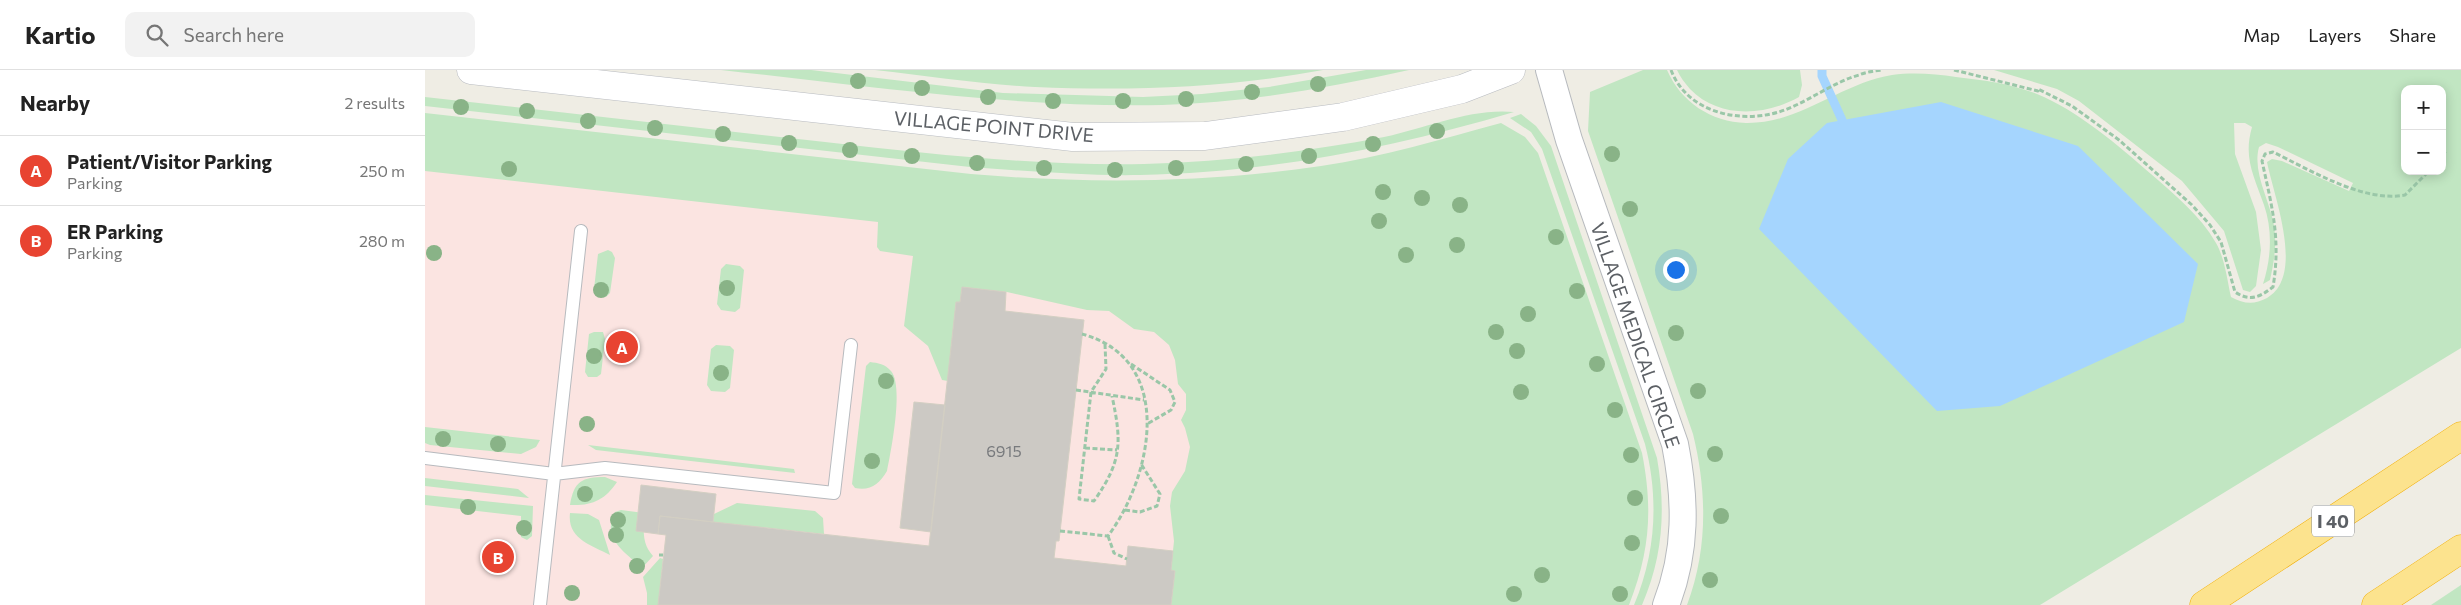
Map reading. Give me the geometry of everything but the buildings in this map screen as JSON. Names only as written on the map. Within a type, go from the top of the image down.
[{"type":"highway","name":"I 40","points":[[2204,605],[2461,436]]},
{"type":"highway","points":[[2376,605],[2461,549]]},
{"type":"street","name":"VILLAGE POINT DRIVE","points":[[471,70],[1073,136],[1205,136],[1343,118],[1462,89],[1511,70]]},
{"type":"street","name":"VILLAGE MEDICAL CIRCLE","points":[[1549,70],[1569,140],[1675,444],[1683,484],[1683,526],[1679,554],[1666,605]]},
{"type":"lane","points":[[540,605],[581,231]]},
{"type":"lane","points":[[425,458],[554,474],[605,468],[834,493],[851,345]]},
{"type":"path","points":[[1671,70],[1676,84],[1692,100],[1712,111],[1734,116],[1760,116],[1778,112],[1798,104],[1859,75],[1882,70]]},
{"type":"path","points":[[1954,70],[2038,91],[2038,89],[2072,106],[2119,140],[2210,225],[2226,256],[2235,292],[2244,298],[2260,297],[2273,287],[2276,270],[2277,234],[2262,161],[2265,154],[2273,152],[2328,178],[2379,197],[2405,195],[2425,175]]},
{"type":"path","points":[[1082,334],[1105,343],[1130,364],[1170,390],[1175,402],[1171,410],[1147,424]]},
{"type":"path","points":[[1105,343],[1106,369],[1091,392],[1079,499],[1094,501],[1110,477],[1119,434],[1112,396]]},
{"type":"path","points":[[1107,536],[1125,510],[1147,441],[1148,414],[1145,400],[1130,364]]},
{"type":"path","points":[[1076,390],[1145,400]]},
{"type":"path","points":[[1085,448],[1117,450]]},
{"type":"path","points":[[1125,510],[1140,512],[1157,506],[1160,494],[1141,463]]},
{"type":"path","points":[[1060,531],[1107,536]]},
{"type":"path","points":[[1107,536],[1114,553],[1127,559]]},
{"type":"shaded area","points":[[425,121],[1084,200],[1619,605],[425,605]]},
{"type":"green space","points":[[721,70],[811,70],[1003,93],[1143,97],[1202,94],[1269,87],[1366,70],[1409,70],[1348,83],[1255,98],[1193,104],[1107,105],[941,95]]},
{"type":"green space","points":[[875,70],[1323,70],[1251,81],[1179,87],[1107,89],[1015,86]]},
{"type":"green space","points":[[1643,70],[1667,70],[1680,92],[1699,108],[1721,119],[1746,123],[1766,122],[1784,117],[1873,79],[1892,75],[1940,75],[2018,88],[2052,101],[2097,129],[2169,190],[2202,223],[2216,243],[2222,256],[2231,297],[2249,303],[2267,298],[2278,287],[2284,272],[2286,254],[2284,234],[2267,162],[2272,159],[2282,161],[2349,191],[2353,183],[2278,147],[2266,143],[2259,147],[2258,167],[2272,216],[2275,240],[2270,280],[2263,284],[2268,265],[2270,235],[2267,215],[2253,176],[2249,158],[2252,127],[2245,123],[2234,123],[2235,154],[2256,212],[2261,250],[2256,286],[2250,292],[2243,290],[2224,231],[2182,181],[2079,101],[2057,89],[1994,70],[2461,70],[2461,348],[2040,605],[1687,605],[1699,563],[1702,541],[1703,498],[1698,455],[1693,434],[1588,131],[1590,92]]},
{"type":"green space","points":[[1677,70],[1800,70],[1802,85],[1799,97],[1772,108],[1757,111],[1728,110],[1714,106],[1702,99],[1690,89]]},
{"type":"green space","points":[[425,97],[944,155],[1104,164],[1205,161],[1295,152],[1384,137],[1481,113],[1514,112],[1422,137],[1282,164],[1188,173],[1119,175],[970,167],[425,106]]},
{"type":"green space","points":[[425,113],[971,174],[1103,180],[1190,179],[1277,172],[1321,166],[1389,153],[1501,123],[1525,137],[1538,153],[1642,453],[1648,493],[1647,530],[1641,566],[1629,605],[1171,605],[1175,571],[1171,570],[1174,541],[1170,506],[1172,492],[1185,471],[1190,447],[1181,420],[1186,410],[1186,394],[1178,384],[1175,360],[1169,345],[1154,332],[1134,329],[1109,311],[1087,310],[1007,292],[962,287],[960,302],[956,302],[948,381],[942,380],[928,346],[904,326],[913,256],[880,251],[877,247],[878,222],[425,171]]},
{"type":"green space","points":[[1521,114],[1536,126],[1551,146],[1657,458],[1662,514],[1661,533],[1654,569],[1642,605],[1634,605],[1647,566],[1653,525],[1652,485],[1645,444],[1542,149],[1531,132],[1510,118]]},
{"type":"green space","points":[[608,250],[612,252],[615,258],[610,293],[606,297],[597,296],[594,289],[598,254]]},
{"type":"green space","points":[[726,264],[740,266],[744,270],[740,308],[735,312],[721,310],[717,304],[721,269]]},
{"type":"green space","points":[[603,332],[605,339],[601,374],[597,377],[588,377],[585,372],[589,334]]},
{"type":"green space","points":[[716,345],[730,346],[734,350],[730,388],[725,392],[711,391],[707,385],[711,349]]},
{"type":"green space","points":[[870,362],[884,365],[891,371],[895,379],[897,404],[887,471],[874,486],[861,489],[855,488],[852,484],[866,366]]},
{"type":"green space","points":[[425,427],[540,440],[536,447],[521,454],[430,445],[425,443]]},
{"type":"green space","points":[[588,445],[794,469],[795,473],[596,450]]},
{"type":"green space","points":[[605,477],[617,482],[603,497],[591,503],[570,505],[574,490],[580,482],[590,478]]},
{"type":"green space","points":[[425,478],[518,489],[529,498],[425,486]]},
{"type":"green space","points":[[425,495],[533,506],[532,536],[527,540],[521,537],[521,516],[425,505]]},
{"type":"green space","points":[[737,503],[815,511],[823,518],[824,534],[713,522],[714,514]]},
{"type":"green space","points":[[621,510],[644,513],[645,541],[653,556],[642,568],[622,550],[613,537],[611,522],[615,512]]},
{"type":"green space","points":[[570,513],[588,514],[599,520],[610,555],[588,544],[576,535],[570,522]]},
{"type":"green space","points":[[660,558],[663,559],[658,605],[647,605],[647,593],[643,577]]},
{"type":"green space","points":[[2461,585],[2461,605],[2431,605]]},
{"type":"water","points":[[1941,102],[2078,146],[2198,264],[2184,322],[2000,406],[1937,411],[1759,229],[1788,159],[1827,123]]},
{"type":"waterway","points":[[1822,70],[1822,76],[1842,120]]},
{"type":"place","name":"Patient/Visitor Parking","points":[[622,347]]},
{"type":"place","name":"ER Parking","points":[[498,557]]}]
